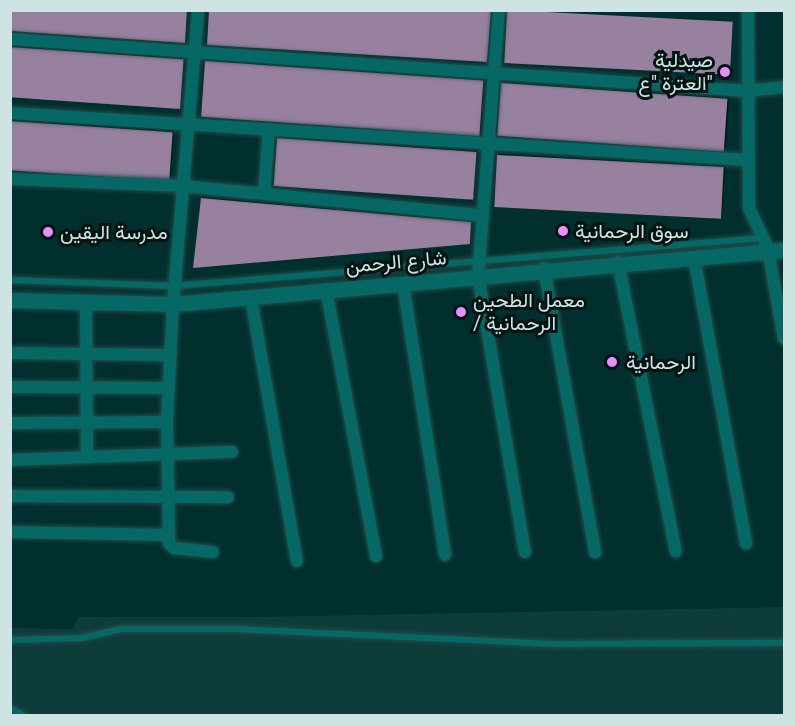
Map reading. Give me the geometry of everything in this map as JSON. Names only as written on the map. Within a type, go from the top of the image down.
[{"type":"street","points":[[198,10],[173,304],[167,422],[169,543],[174,548],[213,552]]},
{"type":"street","points":[[499,10],[478,268],[525,552]]},
{"type":"street","points":[[748,10],[749,208],[766,243],[784,339]]},
{"type":"street","points":[[10,39],[747,91],[784,87]]},
{"type":"street","points":[[10,113],[748,160]]},
{"type":"street","points":[[264,194],[269,129]]},
{"type":"street","points":[[10,179],[183,186],[481,215]]},
{"type":"street","points":[[766,243],[784,242]]},
{"type":"street","name":"شارع الرحمن","points":[[10,300],[173,304],[403,283],[478,268],[544,268],[694,257],[766,243],[784,250]]},
{"type":"street","points":[[694,257],[746,543]]},
{"type":"street","points":[[618,262],[676,551]]},
{"type":"street","points":[[544,268],[595,552]]},
{"type":"street","points":[[403,283],[445,555]]},
{"type":"street","points":[[326,289],[376,555]]},
{"type":"street","points":[[251,298],[297,561]]},
{"type":"street","points":[[86,302],[87,458]]},
{"type":"street","points":[[10,353],[171,355]]},
{"type":"street","points":[[10,387],[169,388]]},
{"type":"street","points":[[10,423],[167,422]]},
{"type":"street","points":[[10,460],[232,452]]},
{"type":"street","points":[[10,496],[228,497]]},
{"type":"street","points":[[10,531],[169,535]]},
{"type":"lane","points":[[10,280],[174,286],[478,268],[766,243]]},
{"type":"lane","points":[[10,640],[82,638],[121,629],[223,629],[558,644],[784,643]]},
{"type":"lane","points":[[10,708],[24,716]]},
{"type":"shaded area","points":[[784,607],[784,715],[11,716],[11,628],[73,629],[78,617],[251,617]]},
{"type":"building","points":[[10,10],[187,10],[185,43],[10,31]]},
{"type":"building","points":[[209,10],[491,10],[487,62],[207,45]]},
{"type":"building","points":[[507,10],[733,22],[730,75],[504,63]]},
{"type":"building","points":[[10,47],[184,59],[180,109],[10,97]]},
{"type":"building","points":[[205,61],[483,80],[479,136],[201,117]]},
{"type":"building","points":[[501,83],[727,99],[724,152],[497,136]]},
{"type":"building","points":[[10,121],[173,132],[169,181],[10,170]]},
{"type":"building","points":[[277,138],[477,152],[473,200],[274,186]]},
{"type":"building","points":[[497,155],[724,167],[721,219],[494,207]]},
{"type":"building","points":[[201,198],[471,222],[470,244],[193,268]]},
{"type":"place","name":"صيدلية العترة \"ع\"","points":[[725,72]]},
{"type":"place","name":"سوق الرحمانية","points":[[563,231]]},
{"type":"place","name":"مدرسة اليقين","points":[[48,232]]},
{"type":"place","name":"معمل الطحين / الرحمانية","points":[[461,312]]},
{"type":"place","name":"الرحمانية","points":[[612,362]]}]
